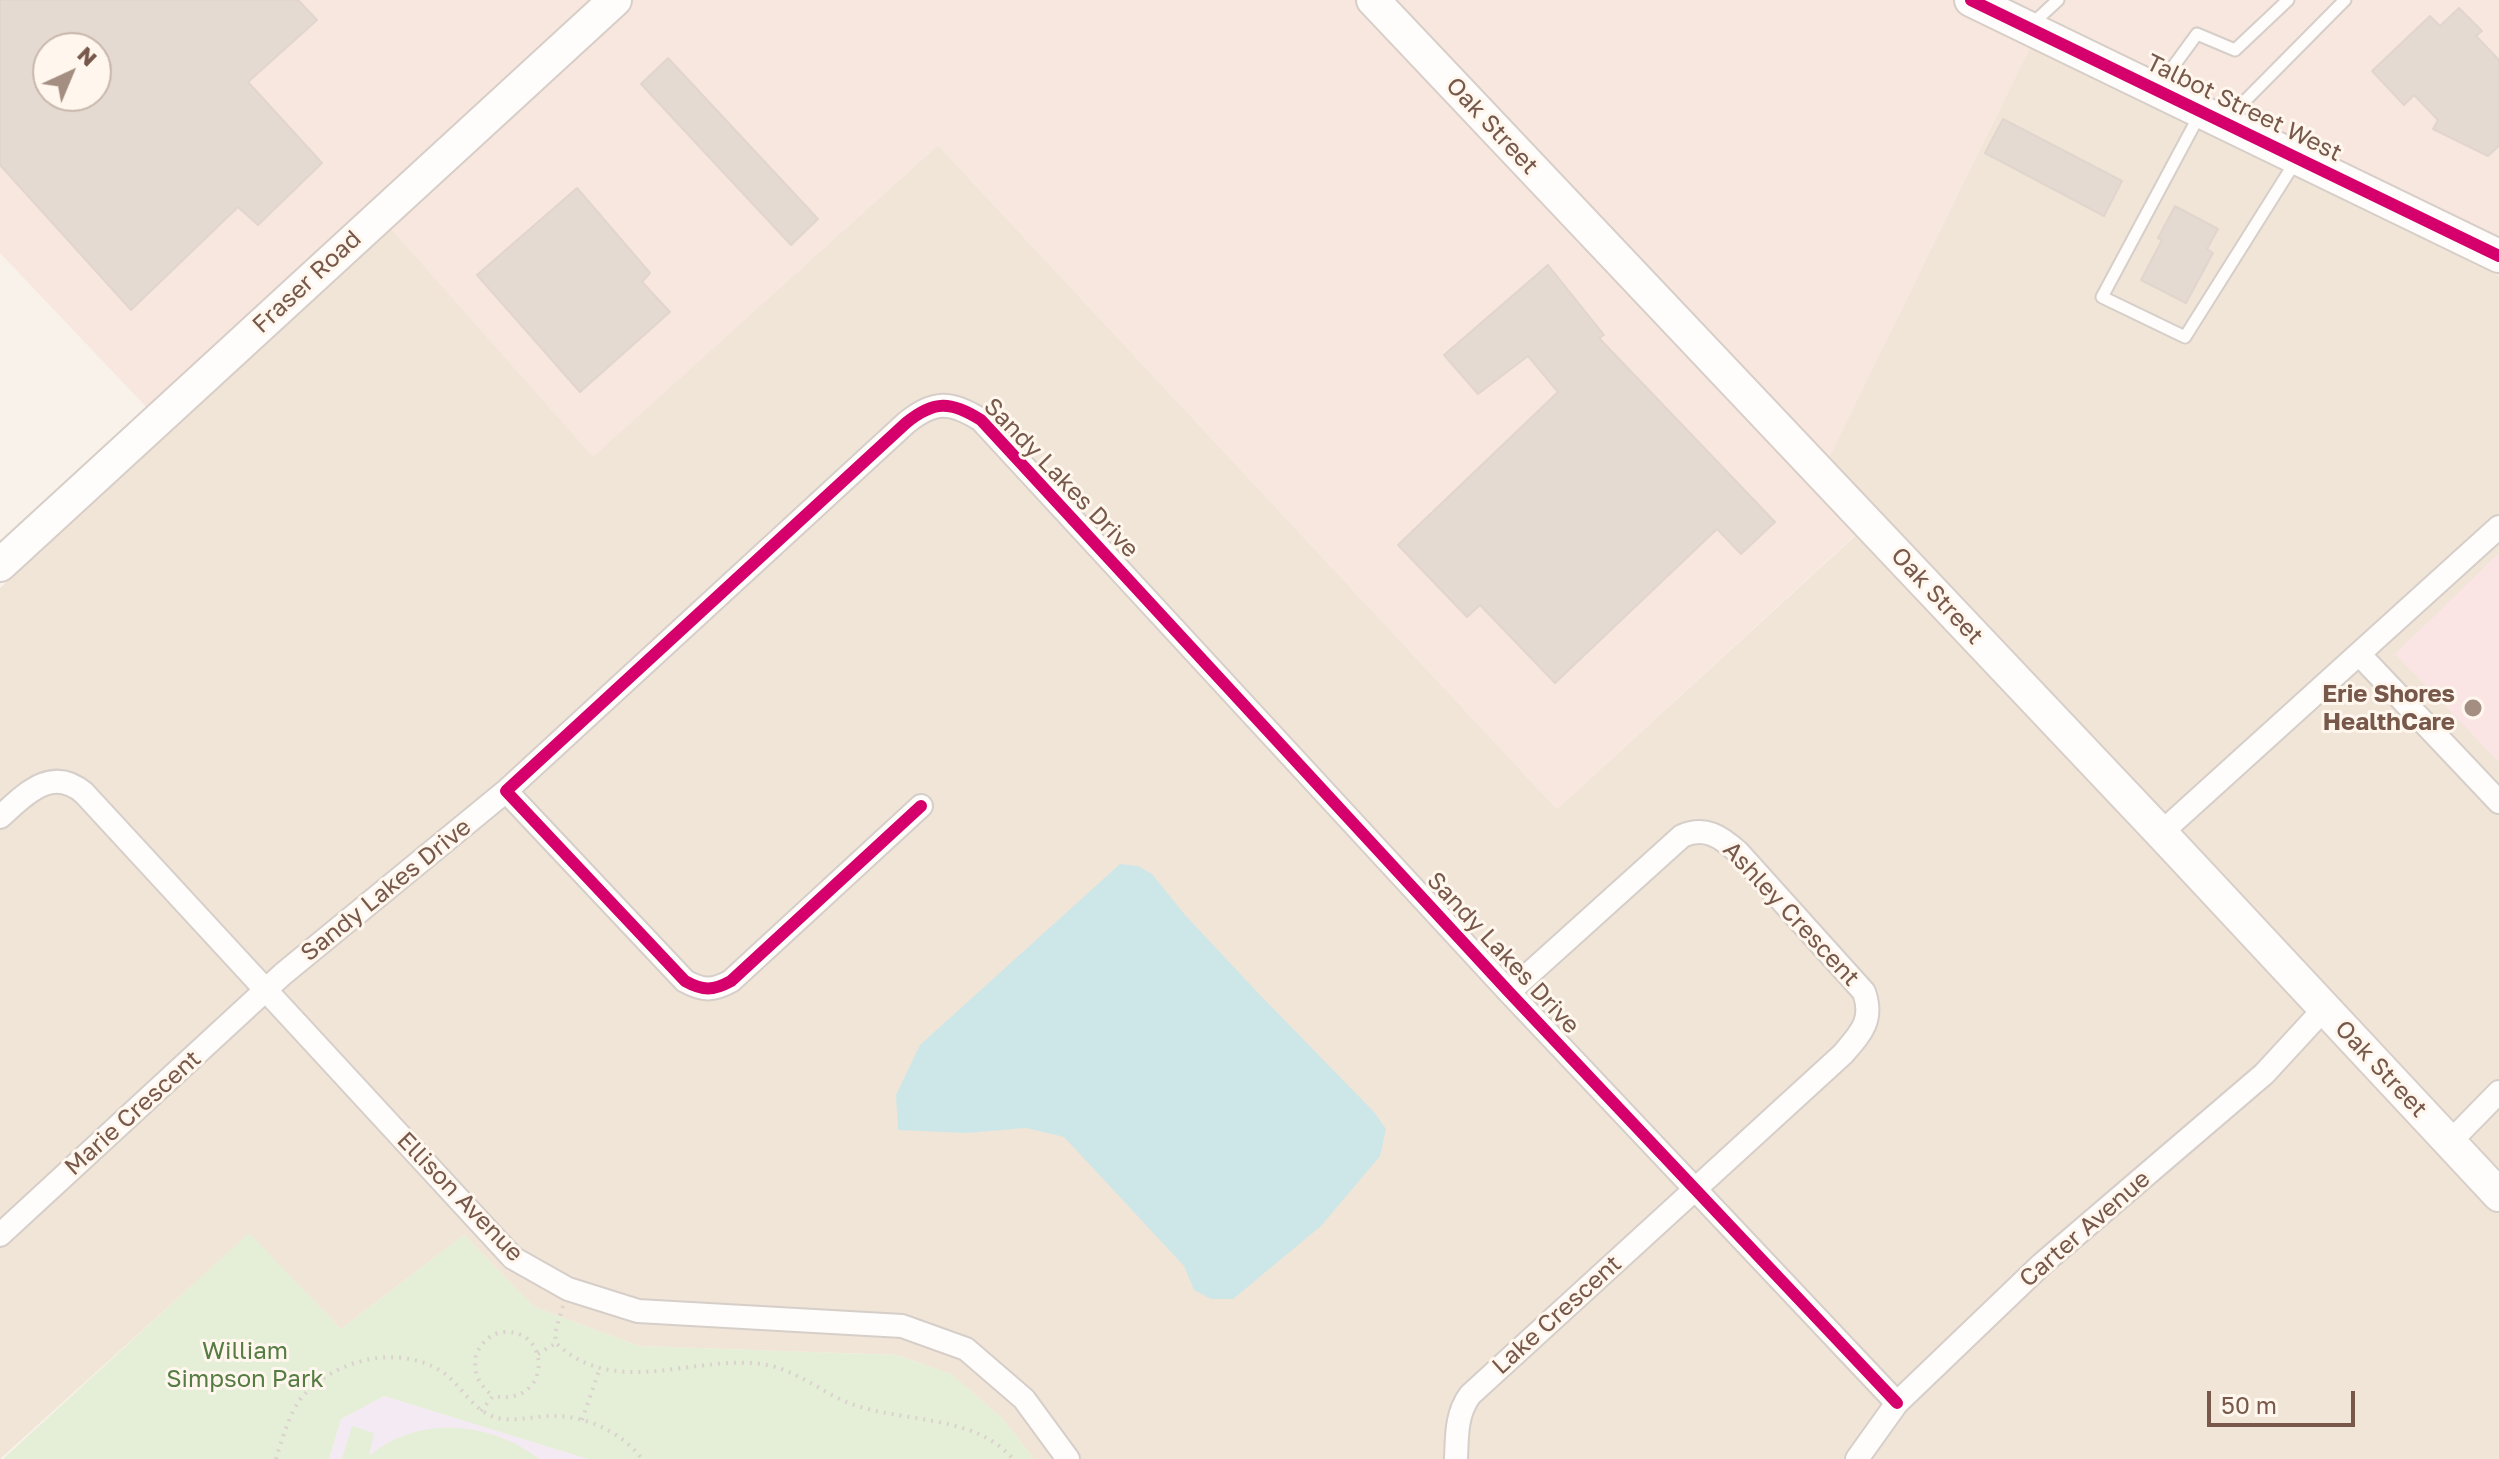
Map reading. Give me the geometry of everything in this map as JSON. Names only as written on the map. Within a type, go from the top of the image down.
[{"type":"main road","name":"Fraser Road","points":[[0,565],[615,0]]},
{"type":"main road","name":"Oak Street","points":[[1373,0],[2499,1195]]},
{"type":"main road","name":"Talbot Street West","points":[[1971,0],[2499,256]]},
{"type":"street","name":"Sandy Lakes Drive","points":[[266,991],[506,791],[906,423],[921,411],[937,405],[961,407],[981,420],[1509,992],[1897,1403]]},
{"type":"street","points":[[2161,833],[2499,527]]},
{"type":"street","points":[[2359,654],[2499,802]]},
{"type":"street","name":"Ellison Avenue","points":[[0,817],[30,791],[46,782],[75,784],[513,1258],[568,1289],[638,1311],[902,1326],[966,1349],[1024,1399],[1068,1459]]},
{"type":"street","points":[[506,791],[685,981],[699,989],[715,989],[731,981],[921,806]]},
{"type":"street","name":"Ashley Crescent","points":[[1509,992],[1682,836],[1693,831],[1707,832],[1722,838],[1738,852],[1864,992],[1869,1006],[1867,1022],[1843,1054],[1695,1190]]},
{"type":"street","name":"Marie Crescent","points":[[0,1235],[266,991]]},
{"type":"street","name":"Carter Avenue","points":[[1857,1459],[1897,1403],[2042,1264],[2264,1074],[2324,1009]]},
{"type":"street","points":[[2450,1142],[2499,1092]]},
{"type":"street","name":"Lake Crescent","points":[[1456,1459],[1458,1421],[1462,1406],[1470,1395],[1695,1190]]},
{"type":"lane","points":[[2028,28],[2058,0]]},
{"type":"lane","points":[[2156,90],[2197,34],[2235,50],[2288,0]]},
{"type":"lane","points":[[2297,158],[2185,337],[2102,297],[2212,117],[2345,0]]},
{"type":"path","points":[[565,1301],[555,1333],[556,1343],[600,1368],[643,1374],[736,1362],[764,1364],[787,1371],[867,1409],[978,1433],[1001,1446],[1013,1459]]},
{"type":"path","points":[[509,1332],[527,1339],[538,1354],[538,1377],[532,1386],[513,1397],[493,1396],[483,1388],[476,1376],[476,1354],[481,1344],[490,1337],[509,1332]]},
{"type":"path","points":[[538,1354],[556,1343]]},
{"type":"path","points":[[276,1459],[283,1436],[303,1396],[330,1376],[359,1362],[384,1356],[428,1365],[442,1372],[481,1411],[503,1419],[560,1416],[582,1420],[620,1437],[642,1459]]},
{"type":"path","points":[[582,1420],[600,1368]]},
{"type":"path","points":[[481,1411],[493,1396]]},
{"type":"shaded area","points":[[0,0],[2499,0],[2499,276],[2031,46],[1828,459],[1880,512],[1557,809],[938,145],[593,457],[390,228],[169,431],[0,253]]},
{"type":"shaded area","points":[[2031,45],[2499,276],[2499,1459],[1034,1459],[1003,1419],[951,1374],[897,1355],[639,1346],[534,1307],[464,1235],[341,1329],[249,1234],[0,1459],[0,588],[390,227],[593,456],[938,145],[1557,809],[1880,513],[1828,459]]},
{"type":"shaded area","name":"Erie Shores HealthCare","points":[[2499,553],[2499,762],[2395,654]]},
{"type":"shaded area","points":[[384,1396],[588,1459],[329,1459],[341,1419]]},
{"type":"green space","name":"William Simpson Park","points":[[249,1233],[341,1329],[464,1235],[534,1307],[639,1346],[897,1355],[951,1374],[1003,1419],[1034,1459],[588,1459],[384,1396],[341,1419],[329,1459],[3,1459]]},
{"type":"green space","points":[[352,1426],[374,1433],[369,1456],[409,1434],[454,1428],[499,1437],[539,1459],[342,1459]]},
{"type":"water","points":[[1120,864],[1138,866],[1152,874],[1185,915],[1374,1112],[1386,1129],[1380,1156],[1321,1226],[1233,1299],[1211,1299],[1194,1290],[1184,1266],[1064,1137],[1026,1128],[966,1133],[898,1130],[896,1095],[920,1045]]},
{"type":"building","points":[[0,0],[298,0],[317,20],[248,82],[322,163],[258,225],[238,207],[131,310],[0,165]]},
{"type":"building","points":[[2459,8],[2482,31],[2476,36],[2499,60],[2499,146],[2488,156],[2433,129],[2438,120],[2414,95],[2404,105],[2372,71],[2430,16],[2440,26]]},
{"type":"building","points":[[668,58],[818,219],[791,245],[641,84]]},
{"type":"building","points":[[2003,119],[2122,181],[2104,216],[1985,153]]},
{"type":"building","points":[[577,188],[650,273],[642,282],[670,312],[580,392],[477,275]]},
{"type":"building","points":[[2175,206],[2218,229],[2207,249],[2213,253],[2186,303],[2141,280]]},
{"type":"building","points":[[1548,265],[1604,335],[1599,338],[1775,522],[1741,554],[1717,529],[1555,683],[1480,605],[1467,617],[1398,545],[1558,392],[1528,356],[1478,394],[1444,355]]},
{"type":"cycle path","points":[[1971,0],[2499,256]]},
{"type":"cycle path","points":[[921,806],[731,981],[708,988],[685,981],[506,791],[906,423],[934,407],[961,409],[981,420],[1509,992],[1897,1403]]},
{"type":"place","name":"Erie Shores HealthCare","points":[[2473,708]]}]
